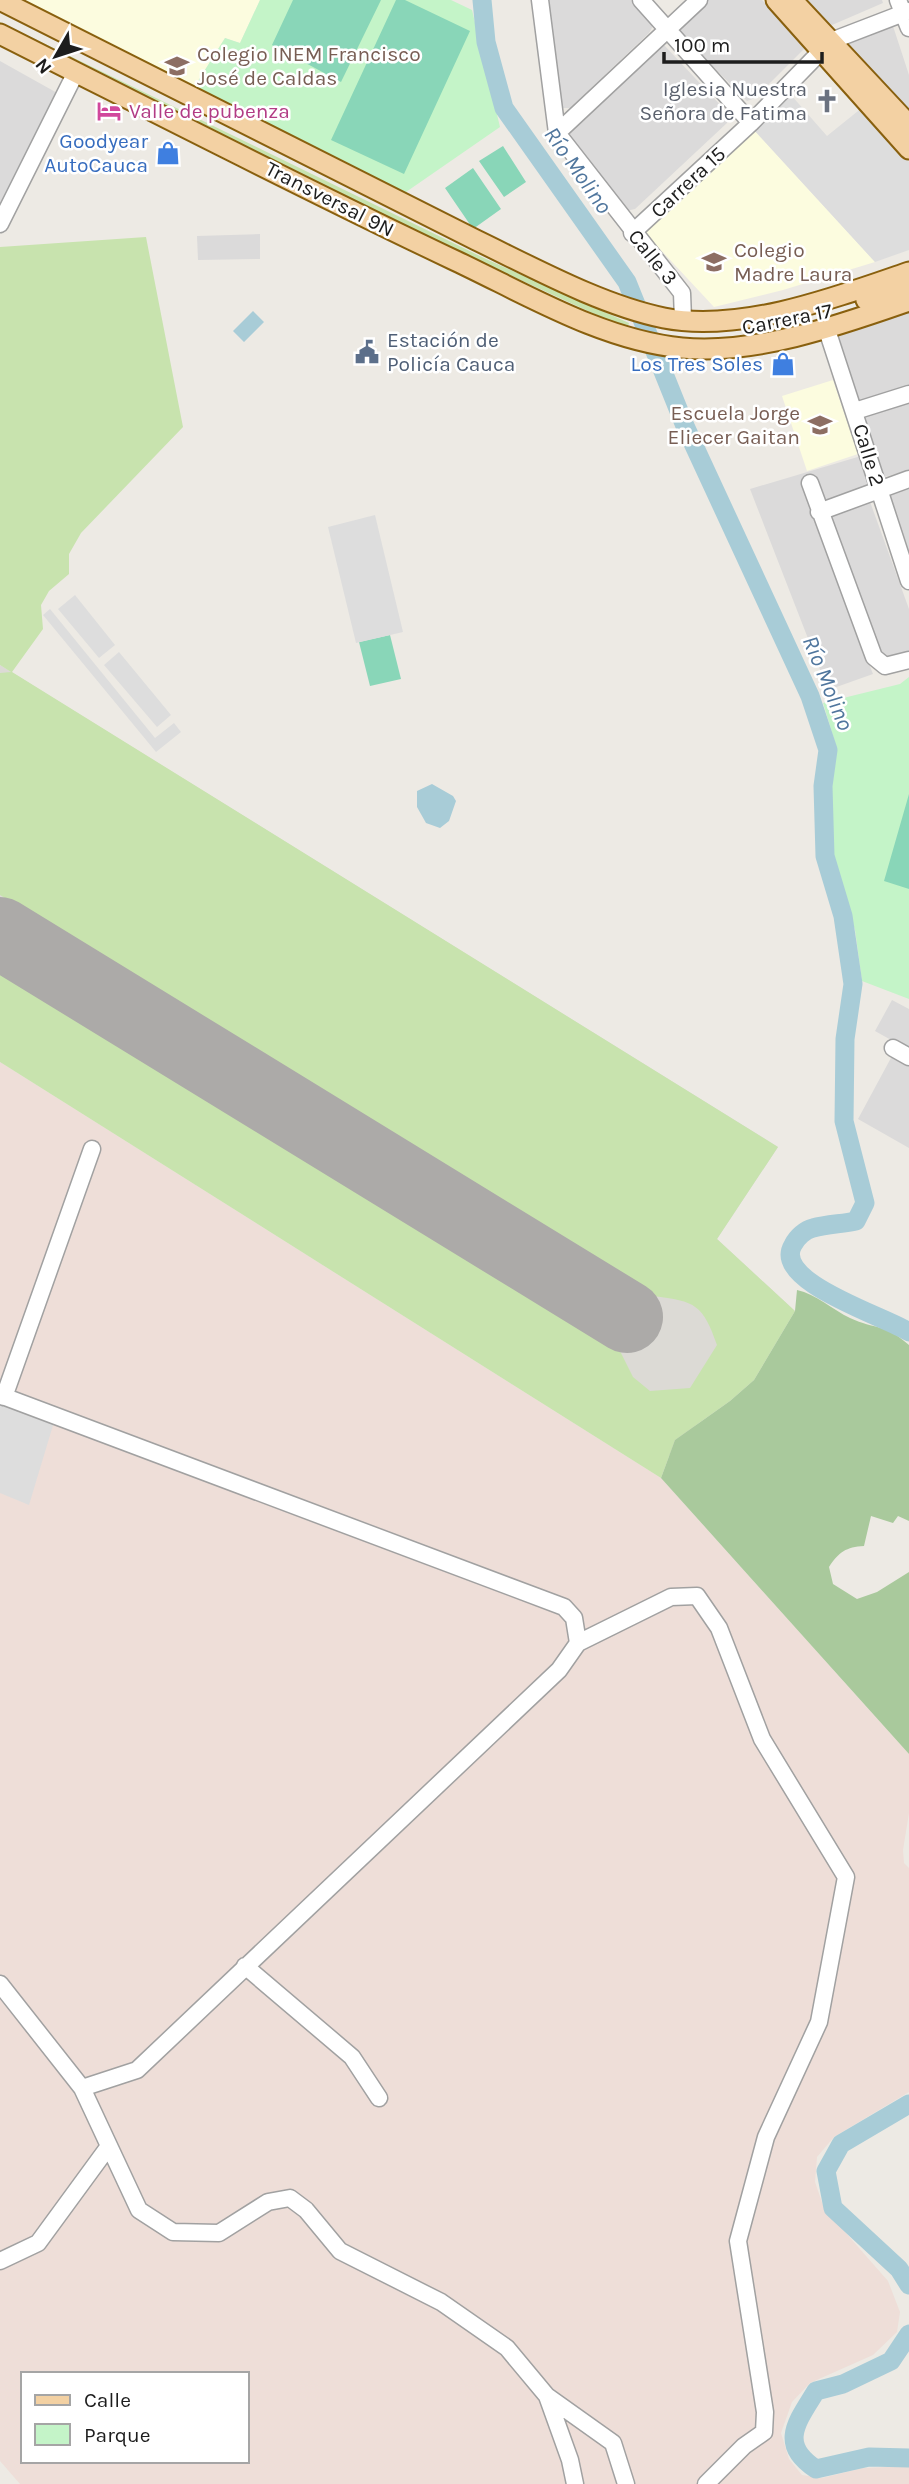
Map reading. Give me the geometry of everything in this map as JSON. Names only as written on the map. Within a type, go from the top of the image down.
[{"type":"main road","name":"Transversal 9N","points":[[0,0],[634,323],[670,328]]},
{"type":"main road","points":[[776,0],[827,47]]},
{"type":"main road","points":[[792,0],[827,47],[906,135]]},
{"type":"main road","name":"Transversal 9N","points":[[0,12],[483,247]]},
{"type":"main road","name":"Transversal 9N","points":[[0,34],[74,76],[388,229],[589,323],[634,323],[670,328]]},
{"type":"main road","points":[[0,43],[74,76]]},
{"type":"main road","name":"Carrera 17","points":[[670,328],[812,305],[909,272]]},
{"type":"main road","name":"Carrera 17","points":[[670,328],[685,332],[722,332],[794,321],[909,287]]},
{"type":"main road","name":"Carrera 17","points":[[670,328],[721,348],[827,330],[909,301]]},
{"type":"main road","points":[[827,330],[834,333],[909,310]]},
{"type":"street","points":[[540,0],[557,133]]},
{"type":"street","points":[[641,0],[751,123]]},
{"type":"street","points":[[557,133],[699,0]]},
{"type":"street","name":"Carrera 15","points":[[632,233],[751,123],[827,47],[905,13]]},
{"type":"street","points":[[0,224],[74,76]]},
{"type":"street","name":"Calle 3","points":[[557,133],[632,233],[682,293],[670,328]]},
{"type":"street","name":"Calle 2","points":[[827,330],[909,581]]},
{"type":"street","points":[[855,411],[909,394]]},
{"type":"street","points":[[819,512],[909,479]]},
{"type":"street","points":[[810,483],[873,657],[885,666],[909,660]]},
{"type":"street","points":[[893,1048],[909,1057]]},
{"type":"street","points":[[92,1149],[2,1396],[564,1607],[574,1618],[578,1643]]},
{"type":"street","points":[[82,2088],[137,2070],[559,1670],[578,1643],[671,1597],[697,1596],[719,1628],[762,1739],[846,1877],[820,2022],[766,2137],[738,2241],[765,2412],[764,2432],[744,2446],[706,2484]]},
{"type":"street","points":[[245,1966],[352,2057],[379,2098]]},
{"type":"street","points":[[0,1983],[82,2088],[139,2210],[173,2232],[219,2233],[268,2203],[290,2199],[306,2210],[340,2251],[441,2302],[507,2348],[547,2396],[613,2443],[626,2484]]},
{"type":"street","points":[[0,2261],[38,2243],[109,2146]]},
{"type":"street","points":[[547,2396],[570,2459],[575,2484]]},
{"type":"shaded area","name":"Colegio INEM Francisco José de Caldas","points":[[11,0],[260,0],[240,43],[225,38],[193,89]]},
{"type":"shaded area","points":[[544,0],[631,0],[653,26],[649,33],[570,108],[561,108]]},
{"type":"shaded area","points":[[702,0],[762,0],[800,39],[804,49],[755,98],[747,101],[676,29]]},
{"type":"shaded area","points":[[801,0],[882,0],[883,3],[832,25],[827,24]]},
{"type":"shaded area","points":[[892,23],[909,75],[909,113],[840,45]]},
{"type":"shaded area","points":[[658,43],[664,45],[729,115],[727,123],[635,209],[626,211],[564,140],[564,128]]},
{"type":"shaded area","points":[[0,61],[59,94],[0,210]]},
{"type":"shaded area","points":[[791,95],[827,136],[863,107],[909,162],[909,250],[875,262],[754,130]]},
{"type":"shaded area","points":[[754,130],[875,262],[783,290],[714,307],[645,233]]},
{"type":"shaded area","points":[[260,234],[260,259],[198,260],[197,236]]},
{"type":"shaded area","points":[[909,311],[909,387],[856,402],[836,334]]},
{"type":"shaded area","name":"Escuela Jorge Eliecer Gaitan","points":[[833,380],[858,454],[807,471],[782,396]]},
{"type":"shaded area","points":[[909,398],[909,470],[881,478],[862,415]]},
{"type":"shaded area","points":[[861,456],[874,487],[811,512],[854,624],[821,520],[869,499],[909,609],[909,656],[891,660],[862,646],[873,674],[828,690],[750,489]]},
{"type":"shaded area","points":[[909,484],[909,553],[907,554],[888,492]]},
{"type":"shaded area","points":[[375,515],[403,632],[356,643],[328,527]]},
{"type":"shaded area","points":[[75,595],[115,645],[99,658],[58,609]]},
{"type":"shaded area","points":[[50,609],[155,738],[174,723],[181,732],[156,752],[43,615]]},
{"type":"shaded area","points":[[119,652],[171,715],[157,727],[104,665]]},
{"type":"shaded area","points":[[0,665],[778,1147],[717,1239],[795,1311],[669,1456],[0,1061]]},
{"type":"shaded area","points":[[892,1000],[909,1009],[909,1050],[875,1031]]},
{"type":"shaded area","points":[[892,1056],[909,1065],[909,1148],[858,1119]]},
{"type":"shaded area","points":[[0,1062],[661,1478],[909,1754],[909,1813],[903,1850],[904,1863],[909,1868],[909,2092],[834,2137],[817,2157],[815,2182],[824,2208],[888,2281],[900,2312],[897,2332],[873,2355],[810,2383],[792,2402],[781,2433],[789,2459],[802,2475],[822,2478],[863,2468],[909,2466],[909,2484],[20,2484],[0,2461]]},
{"type":"shaded area","points":[[0,1402],[54,1422],[29,1505],[0,1493]]},
{"type":"green space","points":[[260,0],[451,0],[472,10],[500,127],[406,192],[222,106],[193,89],[225,38],[240,43]]},
{"type":"green space","points":[[293,0],[381,0],[341,82],[272,45]]},
{"type":"green space","points":[[396,0],[405,0],[470,31],[404,174],[331,140]]},
{"type":"green space","points":[[0,22],[486,259],[629,323],[627,329],[340,197],[0,28]]},
{"type":"green space","points":[[503,146],[526,182],[504,197],[479,161]]},
{"type":"green space","points":[[473,168],[501,209],[473,229],[445,188]]},
{"type":"green space","points":[[146,237],[183,427],[81,533],[69,554],[69,574],[49,591],[41,605],[43,629],[12,672],[778,1147],[717,1239],[795,1311],[754,1380],[730,1401],[675,1440],[661,1478],[0,1062],[0,968],[619,1349],[633,1377],[650,1391],[690,1388],[717,1345],[707,1321],[696,1307],[679,1300],[653,1296],[0,895],[0,673],[11,672],[0,665],[0,247]]},
{"type":"green space","points":[[390,635],[401,679],[370,686],[359,642]]},
{"type":"green space","points":[[909,677],[909,999],[862,981],[855,930],[832,857],[831,794],[837,749],[823,703],[900,684]]},
{"type":"green space","points":[[909,794],[909,889],[884,881]]},
{"type":"green space","points":[[797,1290],[811,1295],[850,1318],[893,1333],[909,1345],[909,1521],[898,1516],[893,1523],[871,1516],[864,1546],[844,1551],[829,1567],[833,1584],[857,1599],[877,1592],[909,1572],[909,1754],[661,1478],[675,1440],[730,1401],[754,1380],[795,1311]]},
{"type":"water","points":[[253,311],[264,322],[244,342],[233,331]]},
{"type":"water","points":[[432,784],[453,796],[456,801],[449,821],[440,828],[426,823],[417,807],[417,791]]},
{"type":"waterway","name":"Río Molino","points":[[482,0],[486,42],[504,108],[627,282],[685,426],[810,696],[828,750],[823,786],[825,856],[843,916],[853,984],[845,1039],[844,1121],[865,1203],[856,1221],[804,1232],[793,1245],[791,1259],[799,1272],[814,1285],[909,1332]]},
{"type":"waterway","name":"Río Molino","points":[[909,2104],[841,2144],[826,2171],[833,2208],[899,2269],[909,2285]]},
{"type":"waterway","name":"Río Molino","points":[[909,2334],[891,2361],[843,2384],[816,2391],[798,2423],[794,2442],[804,2460],[816,2469],[869,2457],[909,2458]]},
{"type":"runway","points":[[0,933],[627,1317]]},
{"type":"place","name":"Colegio INEM Francisco José de Caldas","points":[[177,66]]},
{"type":"place","name":"Iglesia Nuestra Señora de Fatima","points":[[827,101]]},
{"type":"place","name":"Valle de pubenza","points":[[109,111]]},
{"type":"place","name":"Goodyear AutoCauca","points":[[168,153]]},
{"type":"place","name":"Colegio Madre Laura","points":[[714,262]]},
{"type":"place","name":"Estación de Policía Cauca","points":[[367,352]]},
{"type":"place","name":"Los Tres Soles","points":[[783,364]]},
{"type":"place","name":"Escuela Jorge Eliecer Gaitan","points":[[820,425]]}]
